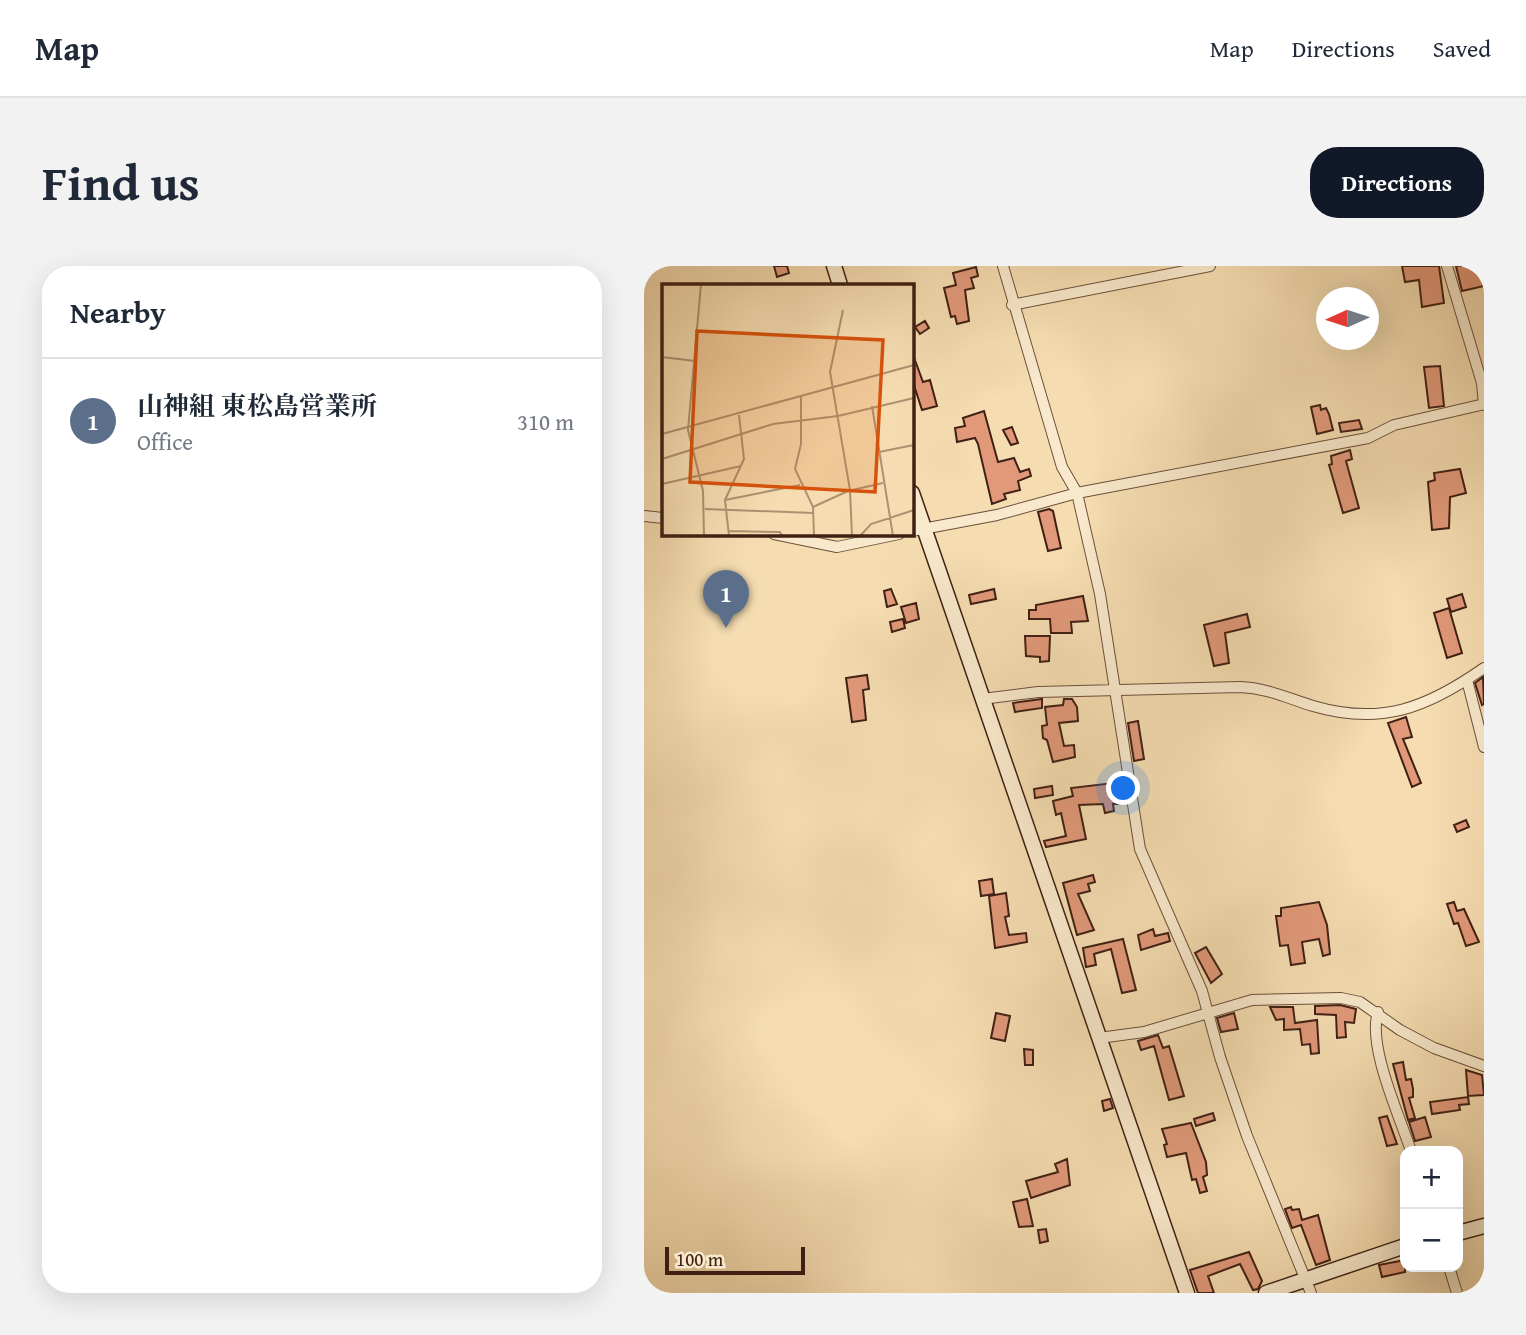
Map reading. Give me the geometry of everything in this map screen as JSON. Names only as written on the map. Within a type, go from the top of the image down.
[{"type":"street","points":[[834,266],[840,284]]},
{"type":"street","points":[[1003,266],[1012,305],[1062,467],[1077,494],[1100,594],[1140,849],[1208,1012],[1247,1136],[1311,1293]]},
{"type":"street","points":[[1012,305],[1210,266]]},
{"type":"street","points":[[918,530],[997,515],[1077,494],[1368,438],[1394,425],[1484,405],[1482,383],[1447,266]]},
{"type":"street","points":[[914,505],[918,530],[982,699],[1187,1293]]},
{"type":"street","points":[[644,516],[662,518]]},
{"type":"street","points":[[784,536],[837,547],[889,536]]},
{"type":"street","points":[[982,699],[1038,692],[1253,688],[1344,715],[1363,716],[1402,711],[1467,680],[1484,668]]},
{"type":"street","points":[[1467,680],[1484,747]]},
{"type":"street","points":[[1099,1038],[1144,1032],[1252,1000],[1341,998],[1360,1002],[1415,1039],[1484,1066]]},
{"type":"street","points":[[1378,1012],[1375,1022],[1378,1051],[1409,1146]]},
{"type":"street","points":[[1463,1232],[1484,1226]]},
{"type":"street","points":[[1266,1293],[1400,1248]]},
{"type":"street","points":[[1450,1272],[1457,1293]]},
{"type":"building","points":[[774,266],[787,266],[789,273],[777,277]]},
{"type":"building","points":[[1402,266],[1439,266],[1444,303],[1422,307],[1419,280],[1405,282]]},
{"type":"building","points":[[1456,266],[1484,266],[1484,286],[1462,291]]},
{"type":"building","points":[[976,267],[978,276],[971,278],[974,288],[965,290],[969,321],[957,324],[955,316],[951,317],[944,288],[956,285],[953,273]]},
{"type":"building","points":[[925,321],[929,328],[920,334],[915,327]]},
{"type":"building","points":[[914,357],[923,382],[930,380],[937,406],[922,410],[914,385]]},
{"type":"building","points":[[1440,366],[1444,406],[1429,408],[1424,367]]},
{"type":"building","points":[[1320,405],[1321,410],[1326,408],[1333,430],[1317,434],[1311,407]]},
{"type":"building","points":[[984,411],[998,462],[1014,458],[1020,472],[1029,469],[1031,476],[1018,481],[1020,490],[1004,494],[1006,499],[992,504],[978,444],[975,438],[957,442],[955,428],[965,426],[963,418]]},
{"type":"building","points":[[1359,420],[1362,429],[1341,432],[1339,423]]},
{"type":"building","points":[[1012,427],[1018,443],[1011,445],[1003,430]]},
{"type":"building","points":[[1350,450],[1352,459],[1346,461],[1359,508],[1343,513],[1329,465],[1332,464],[1331,456]]},
{"type":"building","points":[[1460,469],[1466,493],[1450,497],[1449,528],[1432,530],[1428,482],[1435,480],[1434,473]]},
{"type":"building","points":[[1049,509],[1053,511],[1061,548],[1048,551],[1038,512]]},
{"type":"building","points":[[891,589],[897,604],[887,607],[884,591]]},
{"type":"building","points":[[994,589],[996,599],[971,604],[969,595]]},
{"type":"building","points":[[1462,594],[1466,607],[1451,612],[1447,599]]},
{"type":"building","points":[[1083,596],[1088,621],[1071,622],[1072,633],[1051,633],[1050,619],[1029,619],[1029,610],[1036,610],[1036,605]]},
{"type":"building","points":[[916,603],[919,619],[906,623],[901,607]]},
{"type":"building","points":[[1449,608],[1462,653],[1447,658],[1434,613]]},
{"type":"building","points":[[1247,614],[1250,627],[1225,633],[1229,663],[1214,666],[1204,625]]},
{"type":"building","points":[[903,619],[905,628],[892,632],[890,622]]},
{"type":"building","points":[[1025,636],[1050,636],[1049,661],[1040,662],[1040,657],[1026,656]]},
{"type":"building","points":[[867,675],[869,689],[863,690],[866,720],[852,722],[846,678]]},
{"type":"building","points":[[1483,677],[1484,704],[1482,705],[1475,683]]},
{"type":"building","points":[[1042,699],[1042,708],[1015,712],[1013,703]]},
{"type":"building","points":[[1064,699],[1072,699],[1077,707],[1078,721],[1059,723],[1064,746],[1074,745],[1075,757],[1053,762],[1047,740],[1043,738],[1042,726],[1047,725],[1045,707],[1063,705]]},
{"type":"building","points":[[1406,717],[1412,737],[1403,739],[1421,783],[1412,787],[1388,723]]},
{"type":"building","points":[[1138,721],[1144,759],[1134,761],[1128,723]]},
{"type":"building","points":[[1122,782],[1125,804],[1113,804],[1114,811],[1105,813],[1103,804],[1079,805],[1086,839],[1046,847],[1044,841],[1066,836],[1061,813],[1056,815],[1053,801],[1073,796],[1071,788]]},
{"type":"building","points":[[1052,786],[1053,795],[1035,798],[1034,789]]},
{"type":"building","points":[[1466,820],[1469,827],[1457,832],[1454,825]]},
{"type":"building","points":[[1093,875],[1095,882],[1088,884],[1090,891],[1078,894],[1094,930],[1077,935],[1063,883]]},
{"type":"building","points":[[992,879],[994,894],[981,896],[979,881]]},
{"type":"building","points":[[1006,893],[1009,916],[1005,917],[1009,935],[1026,933],[1027,942],[995,948],[989,896]]},
{"type":"building","points":[[1319,902],[1327,925],[1330,954],[1323,956],[1319,939],[1302,942],[1305,963],[1291,965],[1288,945],[1280,946],[1276,916],[1281,916],[1281,908]]},
{"type":"building","points":[[1454,902],[1457,911],[1464,909],[1479,942],[1466,946],[1458,923],[1454,924],[1447,904]]},
{"type":"building","points":[[1153,929],[1155,936],[1168,933],[1170,941],[1141,950],[1138,935]]},
{"type":"building","points":[[1123,939],[1136,990],[1122,993],[1111,949],[1094,954],[1096,965],[1086,967],[1083,948]]},
{"type":"building","points":[[1206,947],[1222,974],[1211,983],[1195,953]]},
{"type":"building","points":[[1340,1005],[1356,1009],[1354,1023],[1345,1022],[1346,1037],[1337,1038],[1336,1015],[1315,1014],[1315,1006]]},
{"type":"building","points":[[1270,1007],[1293,1007],[1295,1023],[1317,1020],[1319,1053],[1311,1054],[1310,1044],[1302,1045],[1300,1029],[1284,1030],[1284,1019],[1276,1020]]},
{"type":"building","points":[[996,1013],[1010,1016],[1005,1041],[991,1038]]},
{"type":"building","points":[[1234,1013],[1238,1029],[1221,1032],[1217,1018]]},
{"type":"building","points":[[1158,1035],[1163,1048],[1169,1046],[1184,1096],[1169,1100],[1154,1046],[1141,1050],[1138,1041]]},
{"type":"building","points":[[1024,1049],[1033,1050],[1033,1065],[1025,1065]]},
{"type":"building","points":[[1403,1062],[1406,1080],[1411,1079],[1413,1089],[1413,1097],[1409,1098],[1415,1118],[1408,1120],[1393,1064]]},
{"type":"building","points":[[1466,1070],[1482,1075],[1484,1095],[1468,1096]]},
{"type":"building","points":[[1468,1097],[1469,1104],[1459,1105],[1460,1110],[1432,1114],[1430,1102]]},
{"type":"building","points":[[1110,1099],[1113,1108],[1104,1111],[1102,1101]]},
{"type":"building","points":[[1213,1113],[1215,1120],[1196,1126],[1194,1119]]},
{"type":"building","points":[[1387,1116],[1397,1144],[1387,1146],[1379,1118]]},
{"type":"building","points":[[1425,1117],[1431,1137],[1415,1141],[1409,1122]]},
{"type":"building","points":[[1191,1123],[1206,1162],[1207,1175],[1203,1177],[1207,1191],[1200,1193],[1196,1179],[1192,1180],[1186,1153],[1167,1157],[1164,1145],[1167,1144],[1162,1129]]},
{"type":"building","points":[[1067,1159],[1070,1185],[1031,1198],[1026,1181],[1058,1172],[1055,1164]]},
{"type":"building","points":[[1027,1199],[1033,1226],[1019,1227],[1013,1202]]},
{"type":"building","points":[[1291,1207],[1292,1210],[1299,1209],[1302,1220],[1318,1215],[1330,1260],[1316,1265],[1301,1225],[1292,1228],[1285,1209]]},
{"type":"building","points":[[1046,1229],[1048,1241],[1040,1243],[1038,1230]]},
{"type":"building","points":[[1249,1252],[1262,1281],[1258,1289],[1253,1290],[1240,1264],[1208,1276],[1214,1293],[1198,1293],[1190,1270]]},
{"type":"building","points":[[1400,1261],[1400,1272],[1405,1272],[1382,1277],[1379,1265]]},
{"type":"place","name":"山神組 東松島営業所","points":[[726,628]]}]
